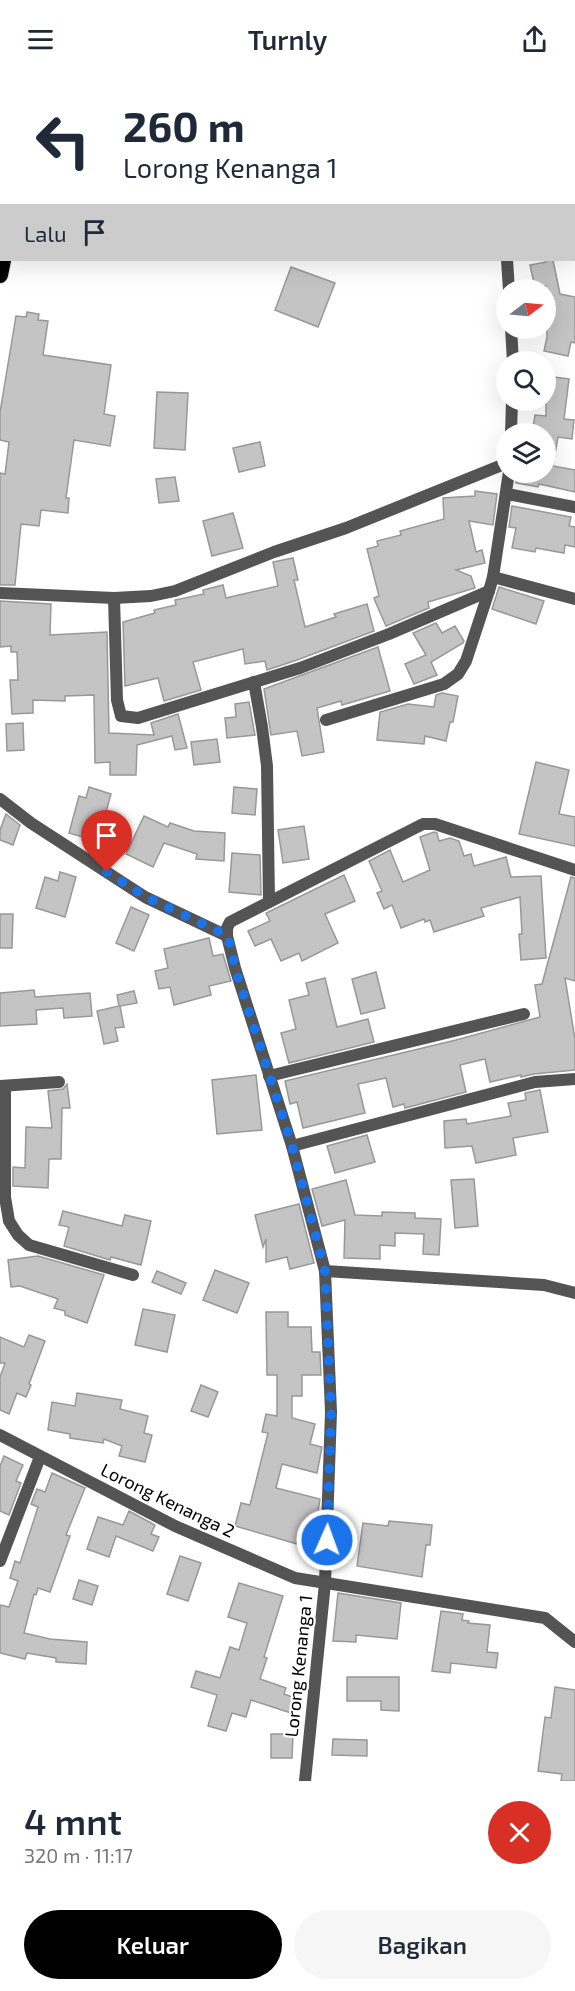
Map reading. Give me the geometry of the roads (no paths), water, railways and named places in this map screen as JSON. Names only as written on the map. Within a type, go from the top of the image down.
[{"type":"street","points":[[507,261],[508,279]]},
{"type":"street","points":[[0,593],[114,597],[151,596],[175,591],[274,552],[346,528],[496,467]]},
{"type":"street","points":[[326,720],[444,684],[458,674],[466,661],[494,576],[508,483]]},
{"type":"street","points":[[507,494],[575,507]]},
{"type":"street","points":[[494,576],[575,599]]},
{"type":"street","points":[[114,597],[116,690],[121,716],[138,718],[300,668],[389,634],[489,591]]},
{"type":"street","points":[[254,681],[267,766],[269,902]]},
{"type":"street","points":[[0,799],[31,823],[146,897],[228,936]]},
{"type":"street","points":[[228,936],[227,928],[230,922],[423,824],[435,824],[575,870]]},
{"type":"street","name":"Lorong Kenanga 1","points":[[228,936],[235,968],[292,1146],[325,1271],[331,1412],[325,1583],[305,1781]]},
{"type":"street","points":[[269,1076],[524,1014]]},
{"type":"street","points":[[292,1146],[535,1082],[575,1079]]},
{"type":"street","points":[[59,1082],[2,1086],[5,1197],[9,1221],[18,1235],[29,1245],[133,1275]]},
{"type":"street","points":[[325,1271],[544,1285],[575,1293]]},
{"type":"street","name":"Lorong Kenanga 2","points":[[0,1435],[175,1526],[295,1578],[545,1618],[575,1642]]},
{"type":"street","points":[[0,1561],[40,1457]]}]
